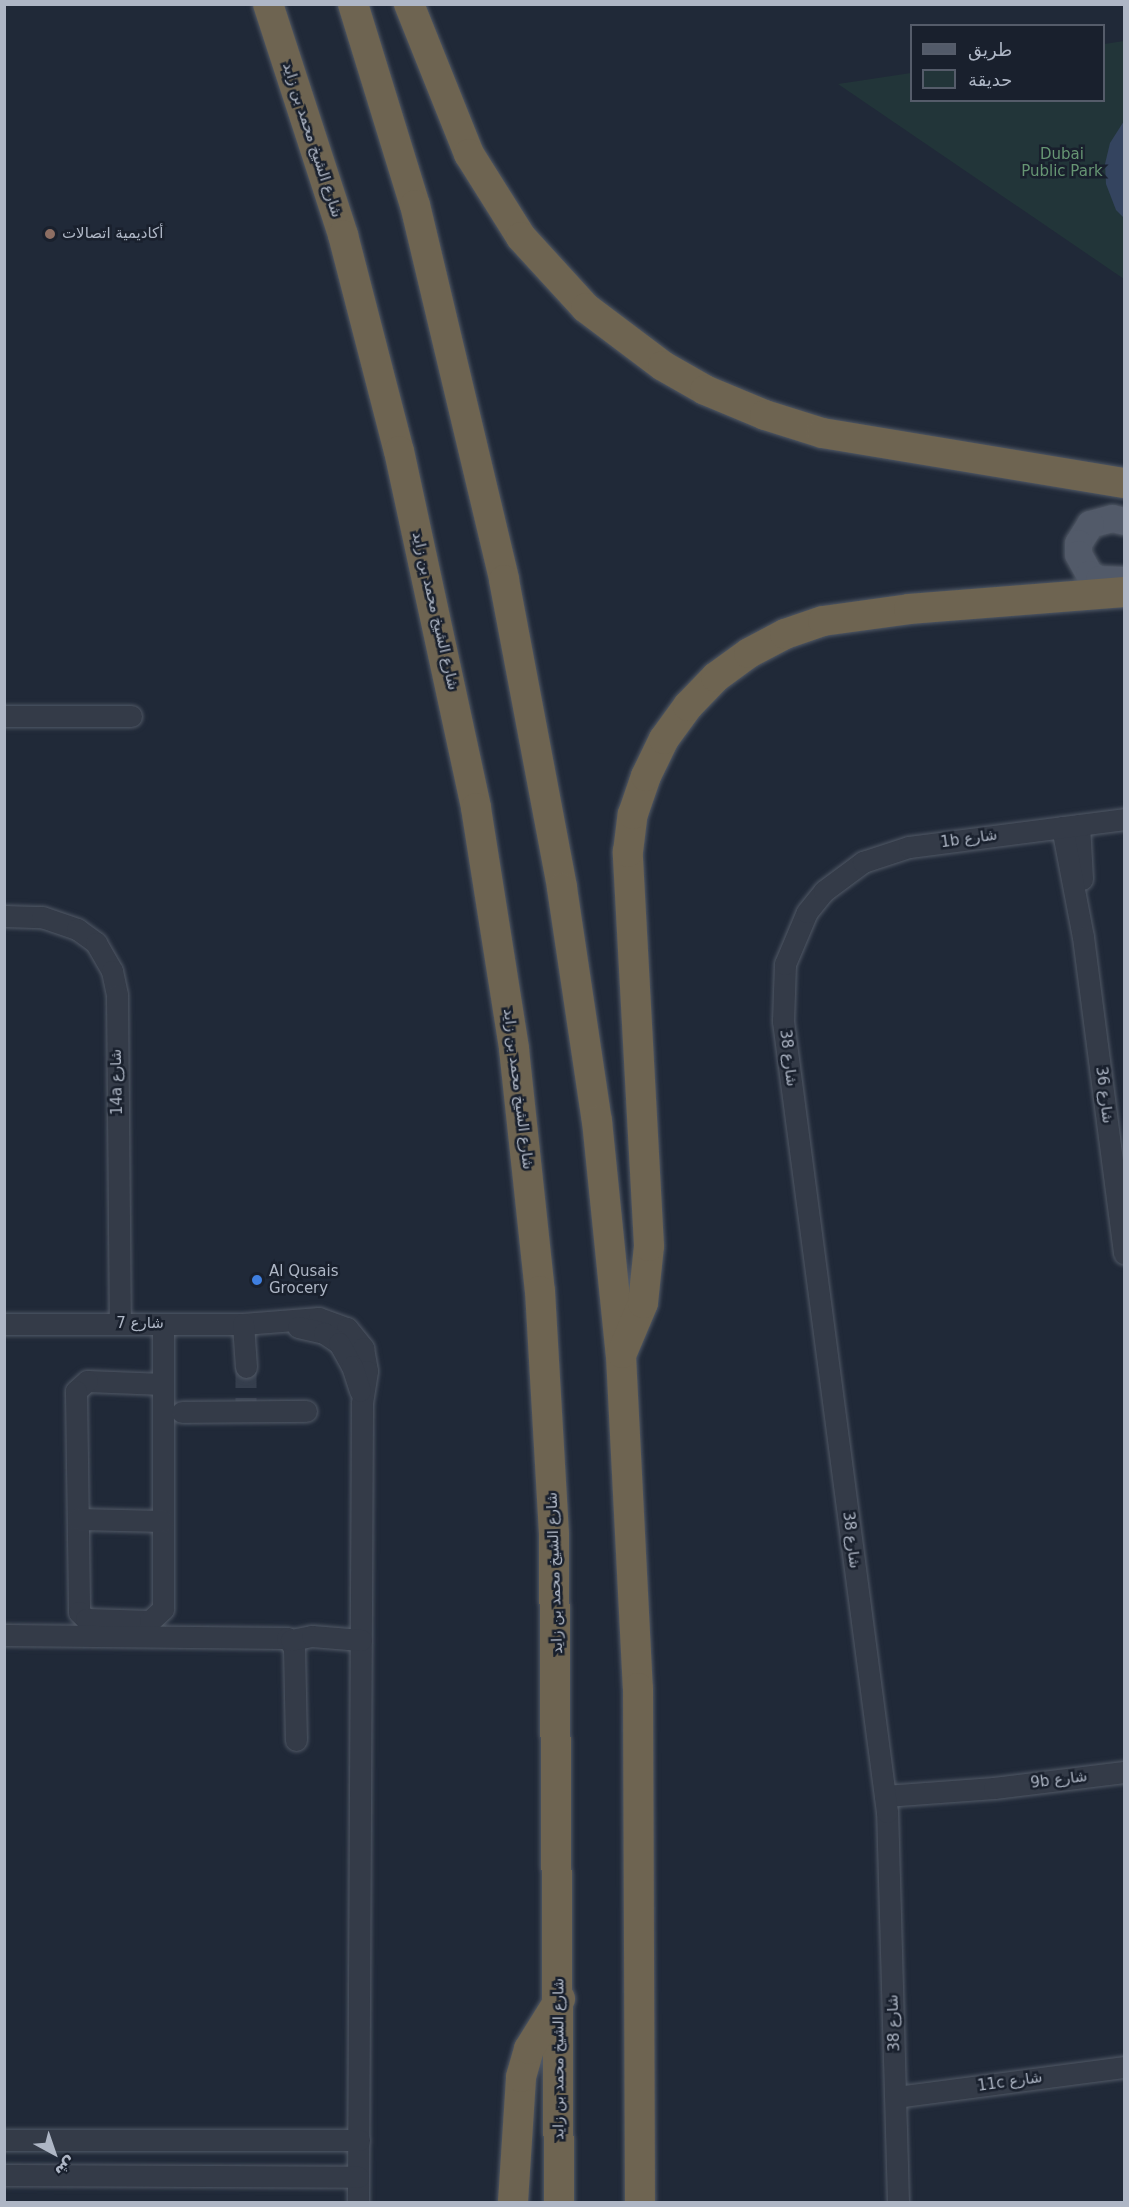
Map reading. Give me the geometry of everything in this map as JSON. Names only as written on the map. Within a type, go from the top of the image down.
[{"type":"highway","name":"شارع الشيخ محمد بن زايد","points":[[268,4],[343,235],[399,451],[455,699],[496,928],[528,1170],[549,1413],[557,1657],[559,2202]]},
{"type":"highway","points":[[353,4],[415,205],[504,580],[536,734],[597,1121],[621,1356],[638,1688],[640,2202]]},
{"type":"highway","points":[[409,4],[470,154],[521,237],[586,308],[663,366],[715,394],[822,433],[1125,483]]},
{"type":"highway","points":[[621,1356],[643,1303],[650,1246],[628,852],[633,814],[645,776],[664,740],[688,706],[741,659],[785,634],[823,621],[909,609],[1125,592]]},
{"type":"highway","points":[[513,2202],[521,2077],[542,2023],[560,1999]]},
{"type":"main road","points":[[1125,521],[1112,518],[1090,524],[1078,543],[1078,554],[1089,574],[1099,579],[1125,580]]},
{"type":"street","points":[[4,716],[131,716]]},
{"type":"street","name":"1b شارع","points":[[824,891],[843,875],[885,853],[1125,819]]},
{"type":"street","name":"شارع 36","points":[[1071,826],[1083,936],[1125,1253]]},
{"type":"street","name":"شارع 38","points":[[824,891],[793,937],[781,992],[886,1804],[898,2202]]},
{"type":"street","name":"14a شارع","points":[[4,916],[42,917],[77,929],[96,943],[112,971],[117,995],[120,1324]]},
{"type":"street","name":"شارع 7","points":[[4,1324],[275,1323],[315,1330],[339,1343],[355,1373],[362,1404],[358,2202]]},
{"type":"street","points":[[163,1324],[163,1384],[163,1610],[150,1621],[86,1619],[80,1615],[77,1387],[87,1382],[163,1384]]},
{"type":"street","points":[[243,1324],[246,1367]]},
{"type":"street","points":[[182,1412],[246,1407],[306,1411]]},
{"type":"street","points":[[78,1519],[163,1521]]},
{"type":"street","points":[[4,1635],[283,1637],[291,1640],[312,1636],[361,1640]]},
{"type":"street","points":[[291,1640],[296,1740]]},
{"type":"street","name":"9b شارع","points":[[886,1804],[1125,1772]]},
{"type":"street","name":"11c شارع","points":[[896,2097],[1125,2067]]},
{"type":"street","points":[[4,2140],[359,2140]]},
{"type":"street","points":[[5,2175],[358,2177]]},
{"type":"green space","name":"Dubai Public Park","points":[[1124,41],[1124,279],[838,84],[910,73],[910,102],[1105,102],[1105,44]]},
{"type":"water","points":[[1124,121],[1124,218],[1116,210],[1106,184],[1105,164],[1110,143]]},
{"type":"tunnel","points":[[246,1367],[246,1401]]},
{"type":"place","name":"أكاديمية اتصالات","points":[[50,234]]},
{"type":"place","name":"Al Qusais Grocery","points":[[257,1280]]}]
